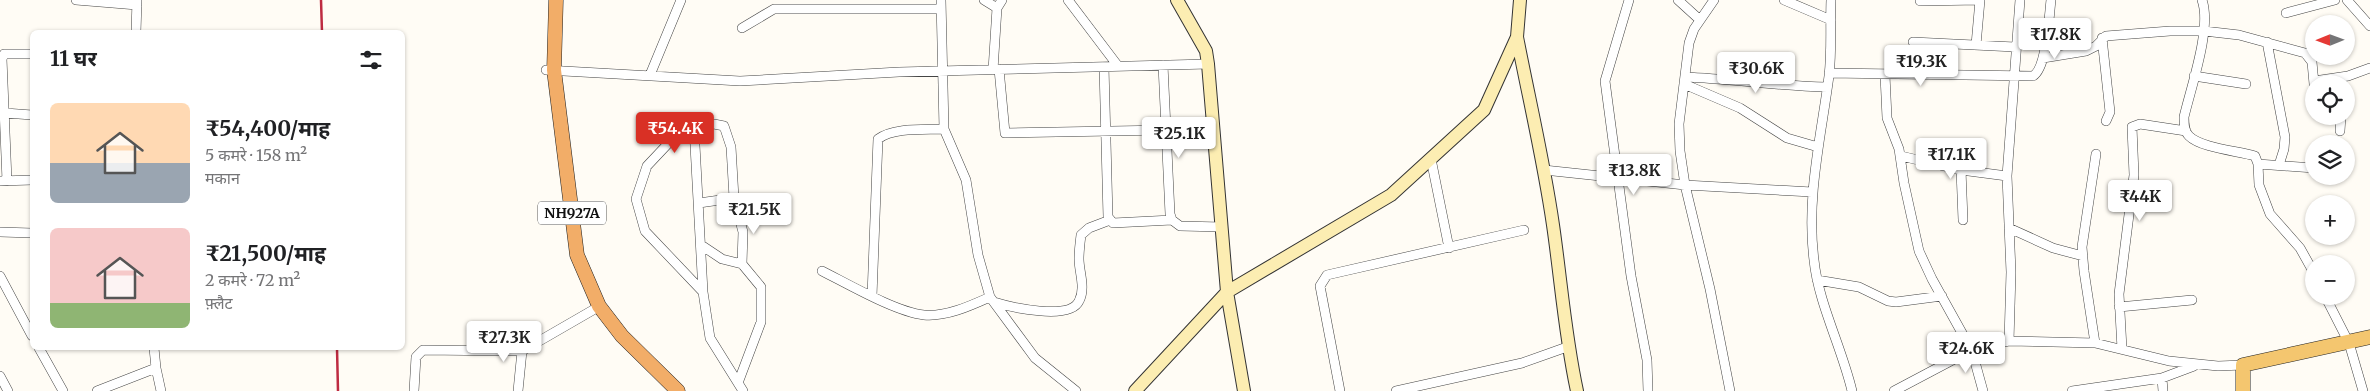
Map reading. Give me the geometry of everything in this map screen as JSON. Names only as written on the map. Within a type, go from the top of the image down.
[{"type":"highway","name":"NH927A","points":[[547,0],[550,70],[571,266],[593,310],[617,340],[669,391]]},
{"type":"highway","name":"NH927A","points":[[556,0],[550,70],[577,255],[598,306],[622,336],[678,391]]},
{"type":"main road","points":[[1178,0],[1206,51],[1227,292],[1244,391]]},
{"type":"main road","points":[[1134,391],[1227,292],[1391,195],[1484,110],[1516,37],[1520,0]]},
{"type":"main road","points":[[1516,37],[1544,170],[1553,225],[1567,347],[1577,391]]},
{"type":"main road","points":[[2243,391],[2243,365],[2370,337]]},
{"type":"street","points":[[76,0],[137,2],[136,30]]},
{"type":"street","points":[[650,75],[682,0]]},
{"type":"street","points":[[984,0],[999,4],[996,70],[1005,133],[1166,130]]},
{"type":"street","points":[[1068,0],[1118,66]]},
{"type":"street","points":[[1629,0],[1604,81],[1620,179],[1631,276],[1647,360],[1648,391]]},
{"type":"street","points":[[1678,0],[1700,20]]},
{"type":"street","points":[[1714,0],[1700,20],[1689,43],[1679,124],[1685,185],[1710,289],[1730,391]]},
{"type":"street","points":[[1784,0],[1831,20]]},
{"type":"street","points":[[1831,0],[1829,73],[1812,192],[1811,233],[1817,280],[1843,357],[1852,391]]},
{"type":"street","points":[[1920,1],[1980,0],[1976,45]]},
{"type":"street","points":[[2009,341],[2011,272],[2007,176],[2015,47],[2020,0]]},
{"type":"street","points":[[1829,73],[2029,77],[2037,74],[2043,58],[2051,0]]},
{"type":"street","points":[[2202,0],[2205,12],[2204,31],[2184,117],[2186,131],[2192,139],[2255,156],[2258,164],[2259,184],[2270,214],[2300,248],[2305,257]]},
{"type":"street","points":[[2286,13],[2335,0]]},
{"type":"street","points":[[2346,0],[2370,26]]},
{"type":"street","points":[[742,28],[775,5],[941,5],[944,129],[966,180],[978,255],[992,300],[1035,358],[1076,391]]},
{"type":"street","points":[[2043,58],[2086,51],[2096,46],[2102,38],[2170,31],[2204,31],[2232,34],[2267,42],[2309,56],[2312,62],[2313,75]]},
{"type":"street","points":[[2102,38],[2110,112],[2106,121]]},
{"type":"street","points":[[1913,42],[2015,47]]},
{"type":"street","points":[[2267,42],[2284,137],[2284,148],[2279,165]]},
{"type":"street","points":[[30,54],[4,54],[2,64],[5,114],[3,181],[30,180]]},
{"type":"street","points":[[550,70],[740,81],[942,71],[1208,64]]},
{"type":"street","points":[[1163,65],[1170,214],[1172,220],[1180,226],[1222,227]]},
{"type":"street","points":[[1104,66],[1108,217],[1113,223],[1123,224],[1172,220]]},
{"type":"street","points":[[2353,75],[2370,68]]},
{"type":"street","points":[[1886,74],[1887,118],[1901,156],[1904,183],[1919,251],[1925,267],[1972,350],[1983,391]]},
{"type":"street","points":[[2194,76],[2246,84]]},
{"type":"street","points":[[1685,80],[1732,79],[1785,86],[1827,87]]},
{"type":"street","points":[[1685,80],[1740,108],[1787,138],[1818,147]]},
{"type":"street","points":[[5,114],[30,116]]},
{"type":"street","points":[[2122,349],[2119,283],[2134,175],[2132,127],[2140,124],[2186,131]]},
{"type":"street","points":[[703,292],[645,231],[636,198],[647,166],[679,132],[705,125],[724,126],[731,147],[734,198],[743,232],[742,264]]},
{"type":"street","points":[[2340,125],[2340,131]]},
{"type":"street","points":[[694,127],[703,292],[710,338],[740,387]]},
{"type":"street","points":[[872,296],[878,139],[883,135],[894,132],[944,129]]},
{"type":"street","points":[[2095,343],[2083,256],[2085,217],[2096,154]]},
{"type":"street","points":[[1901,156],[1961,170],[2007,176]]},
{"type":"street","points":[[1430,159],[1449,248]]},
{"type":"street","points":[[2258,164],[2305,167]]},
{"type":"street","points":[[1544,170],[1685,185],[1812,192]]},
{"type":"street","points":[[1961,170],[1963,220]]},
{"type":"street","points":[[699,203],[734,198]]},
{"type":"street","points":[[822,271],[872,296],[925,315],[964,309],[992,300],[1018,309],[1042,312],[1074,308],[1079,302],[1082,285],[1079,260],[1081,235],[1089,228],[1110,220]]},
{"type":"street","points":[[2009,228],[2053,248],[2083,256]]},
{"type":"street","points":[[1340,391],[1320,286],[1326,275],[1524,230]]},
{"type":"street","points":[[0,232],[30,233]]},
{"type":"street","points":[[701,245],[722,259],[742,264],[761,287],[761,322],[740,387]]},
{"type":"street","points":[[0,276],[30,332]]},
{"type":"street","points":[[1817,280],[1859,286],[1896,302],[1942,296]]},
{"type":"street","points":[[2120,307],[2192,300]]},
{"type":"street","points":[[2330,305],[2349,343],[2363,391]]},
{"type":"street","points":[[414,391],[416,357],[423,350],[522,351],[593,310]]},
{"type":"street","points":[[1894,391],[1972,350],[2009,341],[2095,343],[2169,361],[2196,365],[2243,365]]},
{"type":"street","points":[[1396,391],[1522,362],[1567,347]]},
{"type":"street","points":[[40,350],[63,391]]},
{"type":"street","points":[[154,350],[161,391]]},
{"type":"street","points":[[518,391],[522,351]]},
{"type":"street","points":[[2072,391],[2162,378],[2196,365]]},
{"type":"street","points":[[97,391],[156,368]]},
{"type":"street","points":[[0,376],[8,391]]},
{"type":"street","points":[[2162,378],[2163,391]]},
{"type":"railway","points":[[321,0],[322,30]]},
{"type":"railway","points":[[337,350],[338,391]]}]
